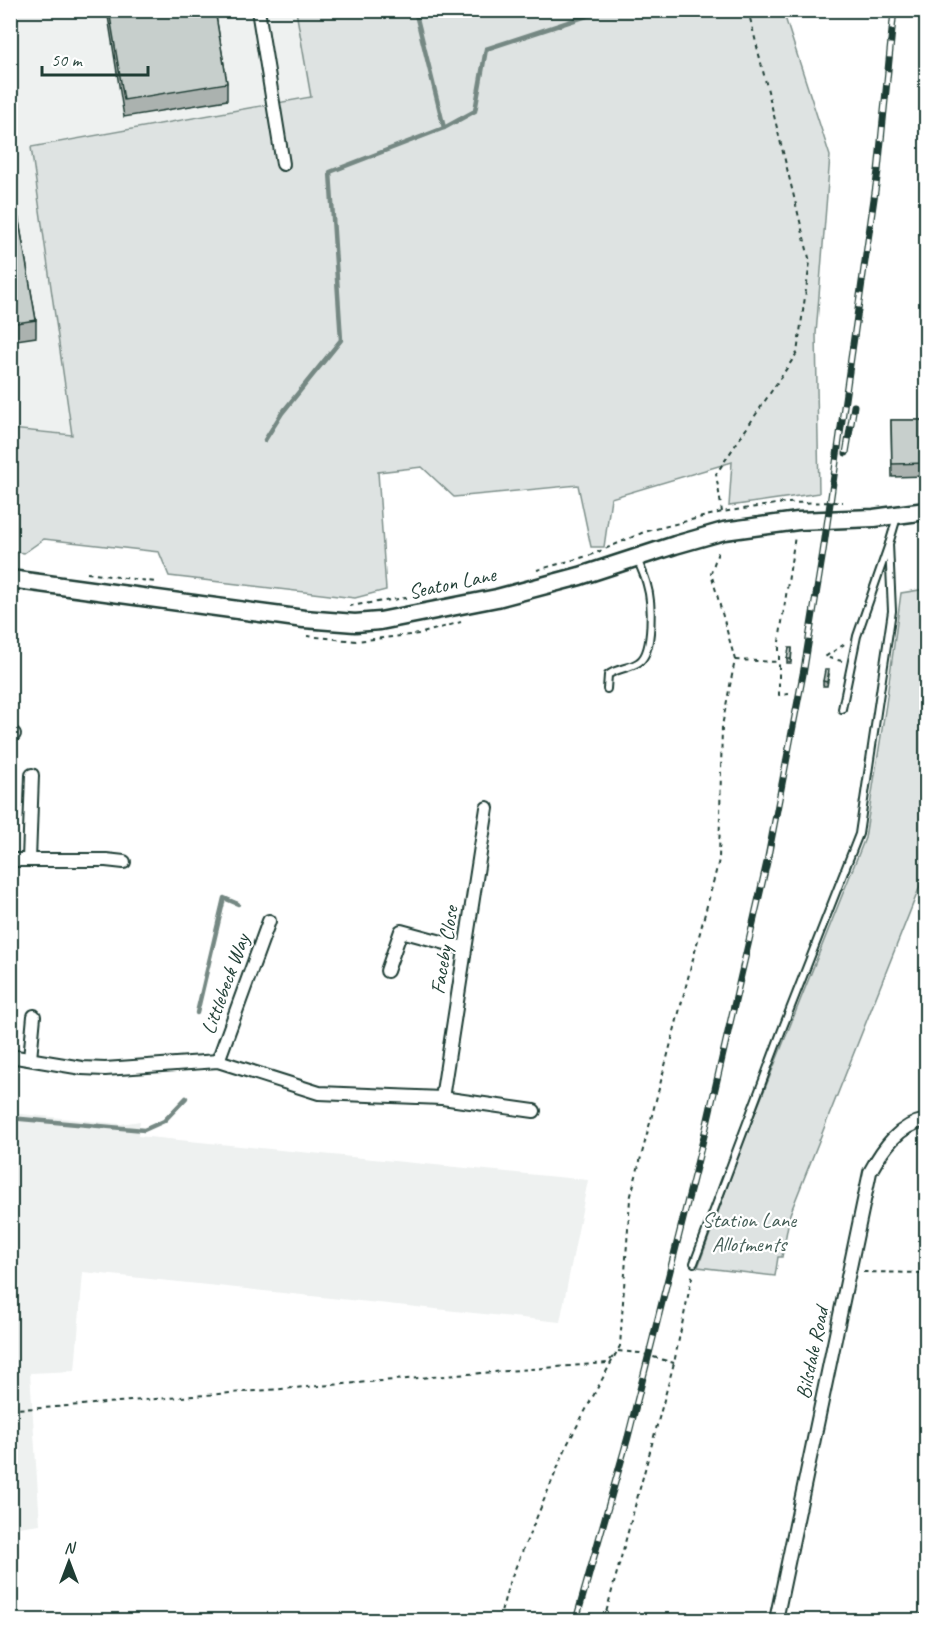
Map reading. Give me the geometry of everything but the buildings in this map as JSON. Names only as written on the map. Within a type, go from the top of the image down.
[{"type":"main road","name":"Seaton Lane","points":[[10,579],[304,619],[355,623],[380,621],[497,598],[580,576],[724,531],[798,521],[897,517],[927,512]]},
{"type":"street","points":[[258,10],[283,164]]},
{"type":"street","points":[[29,860],[32,775]]},
{"type":"street","name":"Faceby Close","points":[[442,1098],[487,808]]},
{"type":"street","points":[[10,860],[124,862]]},
{"type":"street","name":"Littlebeck Way","points":[[218,1061],[269,921]]},
{"type":"street","points":[[387,971],[401,931],[464,948]]},
{"type":"street","points":[[30,1059],[34,1016]]},
{"type":"street","points":[[10,1056],[82,1068],[105,1069],[218,1061],[319,1093],[442,1098],[534,1111]]},
{"type":"street","name":"Bilsdale Road","points":[[776,1620],[870,1172],[883,1147],[913,1122],[927,1120]]},
{"type":"lane","points":[[842,709],[857,636],[897,517]]},
{"type":"lane","points":[[694,1263],[783,1027],[860,834],[892,611],[889,544]]},
{"type":"lane","points":[[607,689],[608,675],[615,670],[641,662],[647,651],[650,602],[648,586],[636,557]]},
{"type":"path","points":[[722,512],[716,474],[797,354],[810,262],[748,10]]},
{"type":"path","points":[[789,694],[779,695],[779,642],[796,530]]},
{"type":"path","points":[[499,1620],[509,1583],[568,1443],[620,1346],[630,1198],[719,860],[722,726],[735,660],[711,573],[720,543]]},
{"type":"path","points":[[80,572],[161,583]]},
{"type":"path","points":[[345,606],[355,606]]},
{"type":"path","points":[[850,664],[825,657],[857,636]]},
{"type":"path","points":[[735,660],[779,662]]},
{"type":"path","points":[[604,1620],[674,1363],[694,1263]]},
{"type":"path","points":[[849,1272],[927,1273]]},
{"type":"path","points":[[10,1409],[607,1363],[617,1353],[640,1353],[674,1363]]},
{"type":"shaded area","points":[[11,11],[296,11],[311,97],[31,147],[72,436],[11,429]]},
{"type":"shaded area","points":[[11,1113],[121,1124],[140,1121],[138,1136],[588,1180],[560,1322],[83,1272],[75,1371],[30,1373],[40,1524],[11,1528]]},
{"type":"green space","points":[[296,11],[783,11],[830,156],[816,334],[819,493],[729,506],[732,462],[611,498],[604,547],[591,547],[578,485],[454,497],[422,467],[378,472],[386,590],[355,598],[169,576],[159,552],[44,539],[24,553],[11,551],[11,429],[72,435],[31,147],[311,97]]},
{"type":"green space","name":"Station Lane Allotments","points":[[926,589],[926,871],[790,1214],[782,1257],[778,1257],[775,1276],[698,1267],[740,1151],[865,838],[901,593]]},
{"type":"waterway","points":[[415,10],[444,128],[475,111],[486,49],[605,10]]},
{"type":"waterway","points":[[265,440],[282,413],[341,340],[330,172],[444,128]]},
{"type":"waterway","points":[[197,1013],[224,898],[238,904]]},
{"type":"waterway","points":[[10,1118],[144,1130],[164,1121],[186,1098]]},
{"type":"railway","points":[[576,1620],[628,1437],[706,1128],[767,862],[804,669],[823,552],[878,171],[894,10]]},
{"type":"railway","points":[[846,453],[854,406]]}]
